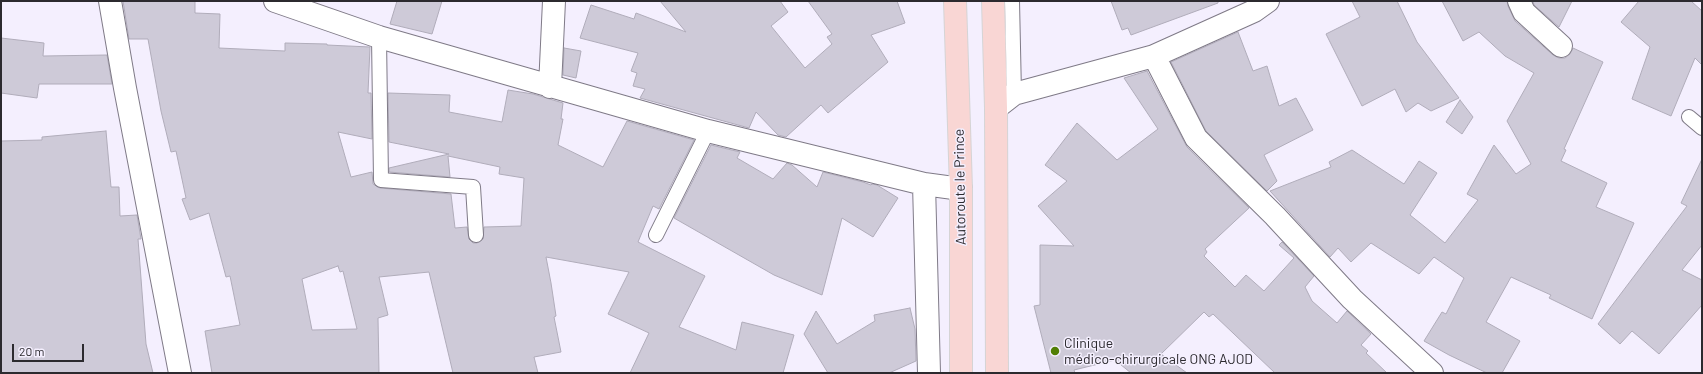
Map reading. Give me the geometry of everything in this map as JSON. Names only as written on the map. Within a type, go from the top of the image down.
[{"type":"main road","name":"Autoroute le Prince","points":[[955,1],[961,189],[961,373]]},
{"type":"main road","points":[[993,1],[996,108],[997,373]]},
{"type":"street","points":[[110,1],[125,88],[180,373]]},
{"type":"street","points":[[275,1],[379,37],[708,131],[924,184],[961,189]]},
{"type":"street","points":[[550,87],[554,1]]},
{"type":"street","points":[[1519,1],[1524,12],[1561,46]]},
{"type":"street","points":[[996,108],[1014,94],[1154,56],[1257,4]]},
{"type":"street","points":[[1154,56],[1196,138],[1275,216],[1352,299],[1432,373]]},
{"type":"street","points":[[924,184],[929,373]]},
{"type":"lane","points":[[1012,1],[1014,94]]},
{"type":"lane","points":[[379,37],[381,180],[473,187],[476,235]]},
{"type":"lane","points":[[1689,118],[1702,128]]},
{"type":"lane","points":[[656,235],[708,131]]},
{"type":"building","points":[[123,1],[195,1],[195,13],[220,14],[219,48],[285,51],[285,43],[370,47],[368,93],[371,93],[372,139],[338,132],[351,177],[372,172],[373,184],[380,188],[451,194],[455,228],[467,227],[469,239],[473,243],[477,243],[483,239],[484,227],[521,226],[524,178],[499,174],[500,167],[448,156],[450,177],[389,172],[389,168],[449,154],[389,142],[388,93],[450,95],[449,112],[502,122],[508,90],[533,94],[563,103],[561,119],[563,119],[558,145],[603,167],[627,121],[694,140],[659,209],[653,206],[638,242],[705,276],[679,327],[736,350],[742,322],[794,335],[783,373],[630,373],[649,333],[608,314],[629,272],[546,257],[556,316],[554,317],[561,352],[534,357],[538,373],[453,373],[429,272],[379,277],[388,315],[378,318],[379,373],[212,373],[205,331],[240,325],[230,276],[226,277],[209,213],[190,220],[182,199],[186,198],[176,151],[171,152],[161,111],[148,39],[129,39]],"holes":[[[338,266],[340,272],[343,271],[357,329],[312,330],[302,279]]]},
{"type":"building","points":[[397,1],[442,1],[432,34],[390,24]]},
{"type":"building","points":[[660,1],[780,1],[788,12],[771,26],[805,68],[832,44],[827,37],[832,34],[808,1],[897,1],[905,23],[871,35],[888,62],[828,113],[821,105],[786,137],[778,135],[756,112],[749,128],[640,98],[645,89],[633,86],[637,73],[631,71],[638,53],[580,38],[591,5],[634,19],[636,13],[686,32]]},
{"type":"building","points":[[1111,1],[1218,1],[1218,3],[1131,35],[1128,28],[1122,30]]},
{"type":"building","points":[[1352,1],[1397,1],[1417,42],[1459,98],[1431,111],[1418,103],[1406,112],[1395,89],[1362,106],[1326,34],[1360,17]]},
{"type":"building","points":[[1442,1],[1507,1],[1515,21],[1553,55],[1559,58],[1565,58],[1570,54],[1573,48],[1603,62],[1564,149],[1566,150],[1561,161],[1607,183],[1596,207],[1634,223],[1592,319],[1549,298],[1551,295],[1511,277],[1486,322],[1520,341],[1502,373],[1487,373],[1424,341],[1442,312],[1446,314],[1464,278],[1434,257],[1419,274],[1371,243],[1351,262],[1338,248],[1330,257],[1270,191],[1331,167],[1329,162],[1352,150],[1404,184],[1419,161],[1437,173],[1410,215],[1445,243],[1478,200],[1467,194],[1494,145],[1516,174],[1531,164],[1507,121],[1534,73],[1505,56],[1479,32],[1463,41]]},
{"type":"building","points":[[1533,1],[1572,1],[1559,27],[1534,5]]},
{"type":"building","points":[[1639,1],[1691,1],[1702,11],[1702,65],[1695,58],[1671,116],[1632,99],[1650,47],[1621,22]]},
{"type":"building","points":[[1238,32],[1253,71],[1267,66],[1279,106],[1296,98],[1313,130],[1264,155],[1277,181],[1267,191],[1206,131],[1171,62]]},
{"type":"building","points":[[1,38],[44,43],[43,56],[107,55],[112,84],[39,84],[37,98],[1,93]]},
{"type":"building","points":[[564,48],[581,51],[576,78],[563,75]]},
{"type":"building","points":[[1147,71],[1187,147],[1249,208],[1205,249],[1207,252],[1204,256],[1235,287],[1246,275],[1264,291],[1294,258],[1279,245],[1282,242],[1314,276],[1305,287],[1312,301],[1337,323],[1347,311],[1371,334],[1361,345],[1368,351],[1366,353],[1387,373],[1275,373],[1213,314],[1209,317],[1204,312],[1161,354],[1187,373],[1131,373],[1115,360],[1074,370],[1075,373],[1051,373],[1034,306],[1040,305],[1040,245],[1074,246],[1038,206],[1067,181],[1045,165],[1077,123],[1117,160],[1158,129],[1124,78]]},
{"type":"building","points":[[1460,100],[1473,117],[1462,134],[1446,122]]},
{"type":"building","points":[[106,131],[111,187],[119,187],[120,216],[137,215],[141,239],[138,239],[146,344],[153,373],[1,373],[1,141],[42,140],[42,137]]},
{"type":"building","points":[[711,145],[740,152],[737,158],[773,179],[787,163],[792,165],[817,187],[823,172],[871,185],[877,185],[898,198],[873,237],[842,218],[822,295],[774,275],[674,218]]},
{"type":"building","points":[[1702,159],[1702,245],[1682,270],[1702,280],[1702,305],[1659,354],[1632,331],[1620,344],[1598,324],[1687,206],[1681,203]]},
{"type":"building","points":[[910,308],[915,329],[916,361],[889,373],[828,373],[804,334],[816,311],[837,344],[875,321],[874,315]]},
{"type":"place","name":"Clinique médico-chirurgicale ONG AJOD","points":[[1055,351]]}]
